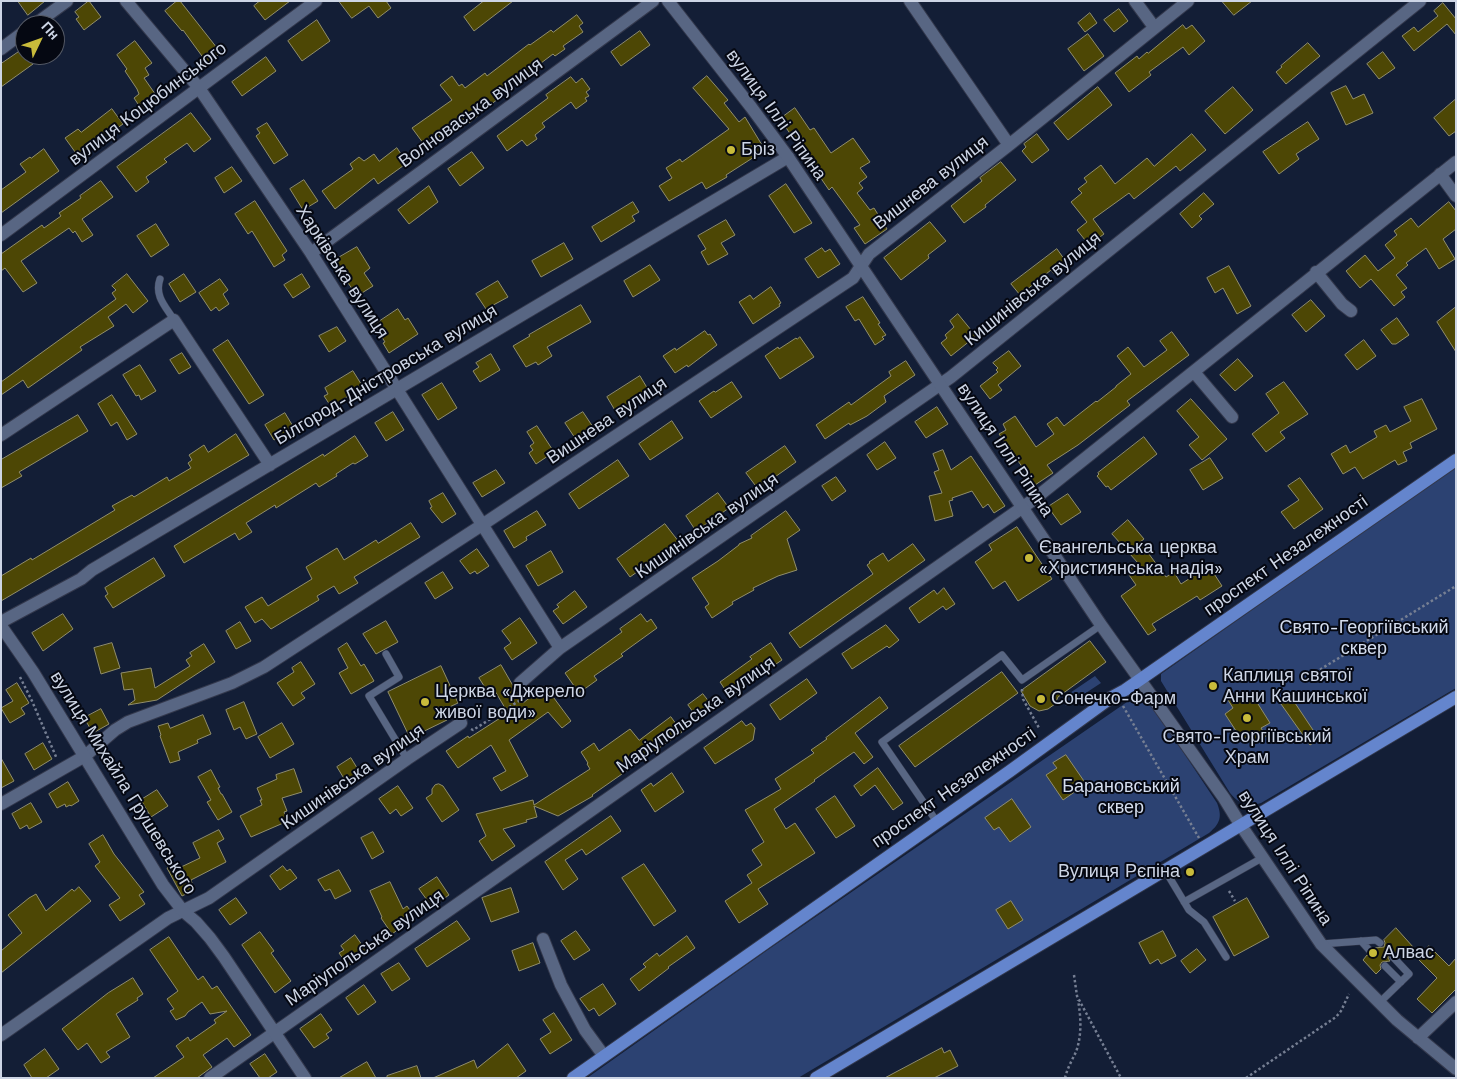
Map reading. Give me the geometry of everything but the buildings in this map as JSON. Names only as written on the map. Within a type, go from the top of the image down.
[{"type":"main road","name":"проспект Незалежності","points":[[572,1078],[937,822],[1112,696],[1140,680],[1456,460]]},
{"type":"main road","points":[[816,1078],[1456,697]]},
{"type":"street","points":[[48,15],[67,1]]},
{"type":"street","name":"Харківська вулиця","points":[[126,1],[199,88],[311,253],[560,648]]},
{"type":"street","name":"вулиця Коцюбинського","points":[[1,235],[316,1]]},
{"type":"street","name":"Волноваська вулиця","points":[[311,253],[653,1]]},
{"type":"street","name":"вулиця Іллі Ріпина","points":[[668,1],[788,157],[1101,625],[1224,798],[1262,858],[1321,944],[1379,1003],[1456,1069]]},
{"type":"street","points":[[910,1],[1009,145]]},
{"type":"street","points":[[1135,1],[1154,28]]},
{"type":"street","name":"Вишнева вулиця","points":[[1,804],[86,756],[115,730],[128,722],[232,683],[264,667],[482,525],[850,279],[869,254],[1009,145],[1188,1]]},
{"type":"street","name":"Кишинівська вулиця","points":[[520,683],[560,648],[940,385],[1419,2]]},
{"type":"street","points":[[1,49],[15,39]]},
{"type":"street","name":"Білгород-Дністровська вулиця","points":[[1,622],[81,579],[92,570],[788,157]]},
{"type":"street","name":"Маріупольська вулиця","points":[[210,1078],[1022,507],[1456,162]]},
{"type":"street","points":[[1440,174],[1456,196]]},
{"type":"street","points":[[1316,272],[1342,304],[1351,311]]},
{"type":"street","points":[[1,435],[174,320],[270,465]]},
{"type":"street","points":[[1194,372],[1232,417]]},
{"type":"street","name":"вулиця Михайла Грушевського","points":[[1,626],[33,672],[86,756],[153,870],[172,898],[210,938],[305,1078]]},
{"type":"street","name":"Кишинівська вулиця","points":[[1,1035],[168,918],[209,898],[461,723]]},
{"type":"street","points":[[543,939],[561,985],[585,1030],[604,1056]]},
{"type":"street","points":[[1418,1038],[1456,1002]]},
{"type":"lane","points":[[160,279],[158,292],[160,298],[174,320]]},
{"type":"lane","points":[[937,822],[882,742],[1002,655],[1022,680],[1101,625]]},
{"type":"lane","points":[[386,654],[399,677],[369,696],[407,759]]},
{"type":"lane","points":[[1184,902],[1262,858]]},
{"type":"lane","points":[[1165,870],[1189,910],[1204,922],[1226,957]]},
{"type":"lane","points":[[1321,944],[1376,940],[1380,944]]},
{"type":"lane","points":[[1361,941],[1371,952]]},
{"type":"lane","points":[[1379,1003],[1409,974],[1393,957]]},
{"type":"lane","points":[[1385,966],[1401,982]]},
{"type":"path","points":[[1303,680],[1456,586]]},
{"type":"path","points":[[18,671],[59,764]]},
{"type":"path","points":[[1022,680],[1023,700],[1039,728]]},
{"type":"path","points":[[461,723],[473,730],[522,699],[520,683]]},
{"type":"path","points":[[1122,704],[1199,838]]},
{"type":"path","points":[[1228,891],[1235,902]]},
{"type":"path","points":[[1065,1078],[1076,1050],[1081,1028],[1081,1015],[1074,975]]},
{"type":"path","points":[[1246,1078],[1336,1017],[1349,994]]},
{"type":"path","points":[[1077,996],[1121,1078]]},
{"type":"green space","name":"Свято-Георгіївський сквер","points":[[1456,466],[1456,688],[1261,803],[1244,804],[1237,800],[1230,793],[1161,681],[1161,674]]},
{"type":"green space","points":[[1095,676],[1101,683],[1066,706],[1061,699]]},
{"type":"green space","name":"Барановський сквер","points":[[1140,693],[1146,696],[1217,803],[1220,812],[1218,823],[1209,833],[798,1078],[587,1078],[769,949]]},
{"type":"place","name":"Бріз","points":[[731,150]]},
{"type":"place","name":"Євангельська церква «Християнська надія»","points":[[1029,558]]},
{"type":"place","name":"Каплиця cвятої Анни Кашинської","points":[[1213,686]]},
{"type":"place","name":"Сонечко-Фарм","points":[[1041,699]]},
{"type":"place","name":"Церква «Джерело живої води»","points":[[425,702]]},
{"type":"place","name":"Свято-Георгіївський Храм","points":[[1247,718]]},
{"type":"place","name":"Вулиця Рєпіна","points":[[1190,872]]},
{"type":"place","name":"Алвас","points":[[1373,953]]}]
